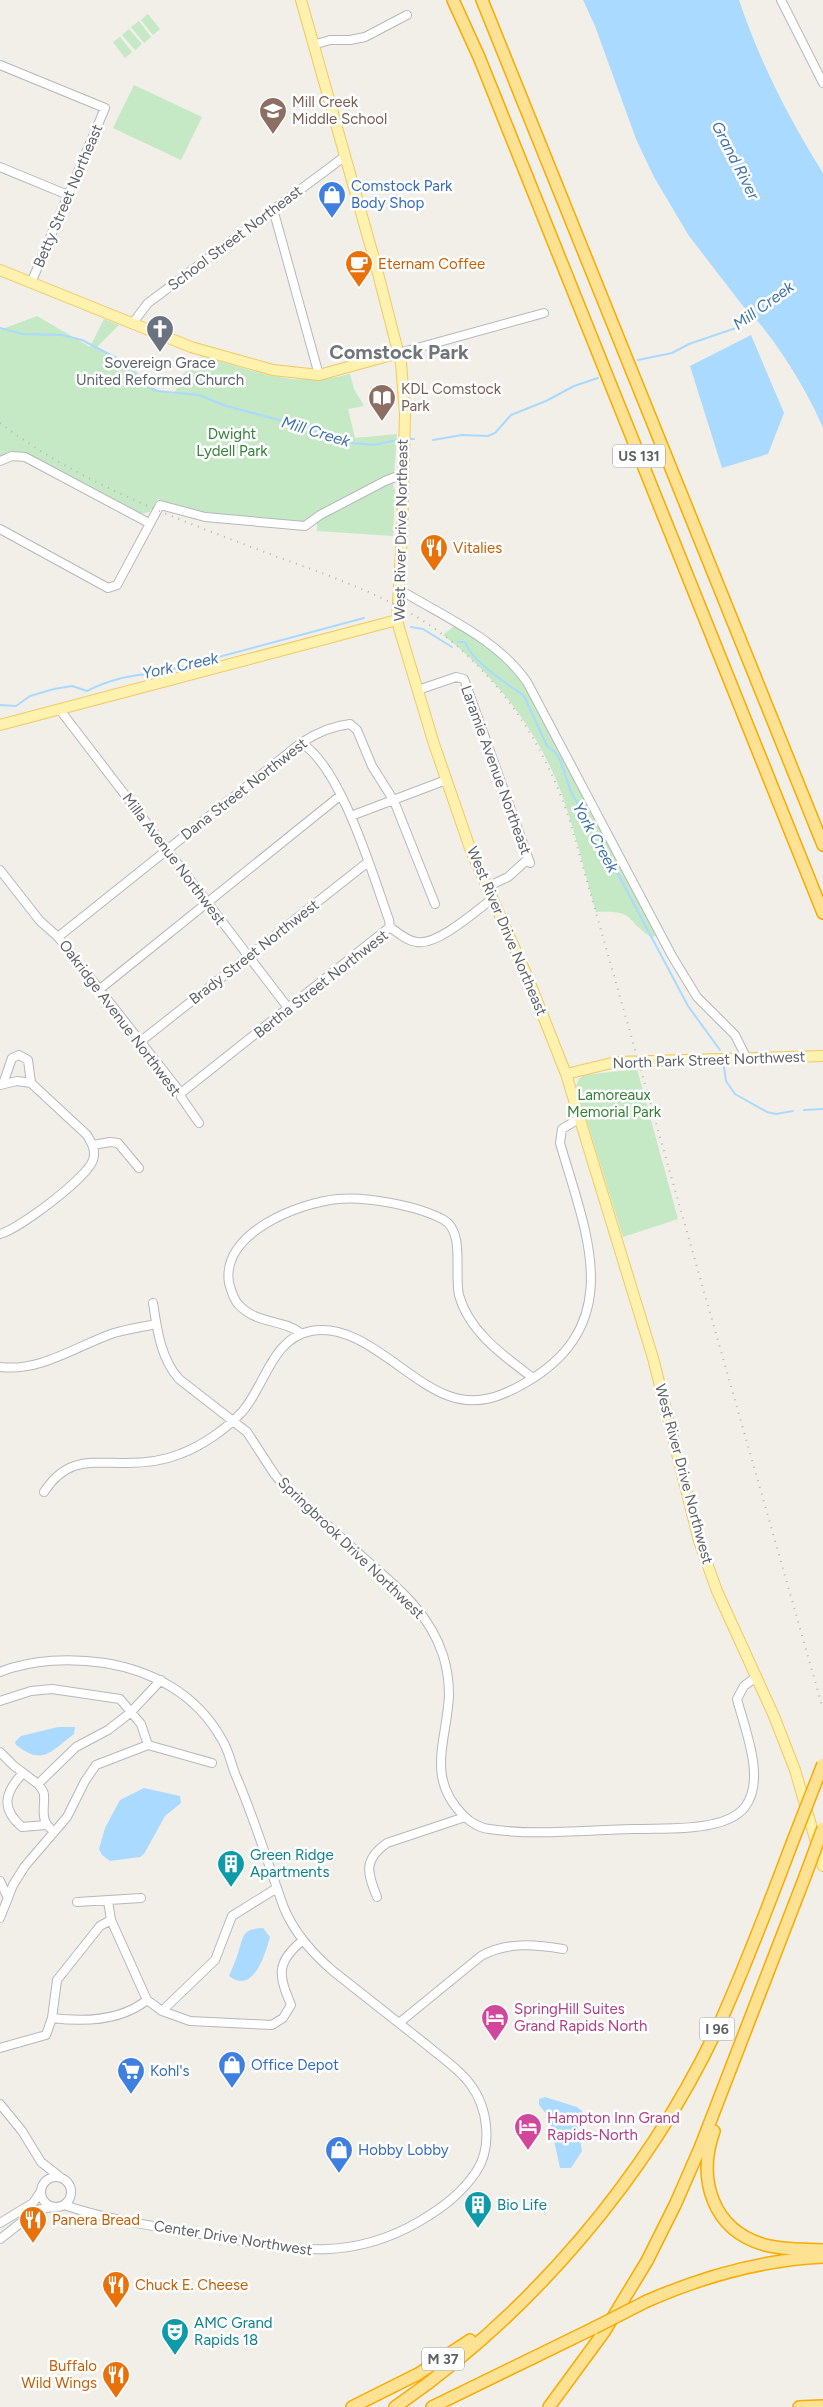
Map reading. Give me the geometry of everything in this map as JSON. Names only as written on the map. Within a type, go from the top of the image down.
[{"type":"highway","name":"US 131","points":[[453,0],[479,56],[823,913]]},
{"type":"highway","name":"US 131","points":[[482,0],[823,845]]},
{"type":"highway","name":"I 96","points":[[395,2407],[453,2364],[524,2298],[568,2252],[609,2203],[647,2150],[682,2094],[717,2029],[736,1987],[823,1764]]},
{"type":"highway","name":"I 96","points":[[549,2407],[570,2381],[647,2261],[675,2205],[738,2049],[823,1828]]},
{"type":"highway","points":[[738,2049],[706,2160],[707,2179],[712,2197],[726,2220],[738,2232],[752,2241],[777,2248],[823,2250]]},
{"type":"highway","points":[[432,2407],[647,2301],[700,2279],[786,2260],[823,2257]]},
{"type":"highway","name":"M 37","points":[[352,2407],[440,2361],[524,2298]]},
{"type":"highway","points":[[449,2407],[500,2375]]},
{"type":"highway","points":[[544,2407],[570,2381]]},
{"type":"highway","points":[[799,2407],[823,2406]]},
{"type":"main road","name":"West River Drive Northeast","points":[[301,0],[399,353],[404,396],[404,439],[397,620],[446,780],[486,887],[528,978],[566,1074]]},
{"type":"main road","points":[[0,270],[191,347],[249,364],[295,374],[319,375],[399,353]]},
{"type":"main road","points":[[0,725],[397,620]]},
{"type":"main road","name":"North Park Street Northwest","points":[[566,1074],[616,1062],[823,1056]]},
{"type":"main road","name":"West River Drive Northwest","points":[[566,1074],[653,1358],[699,1541],[717,1591],[795,1770],[823,1866]]},
{"type":"street","points":[[781,0],[823,83]]},
{"type":"street","points":[[313,46],[330,40],[350,40],[364,37],[407,15]]},
{"type":"street","name":"Betty Street Northeast","points":[[0,65],[105,108],[31,283]]},
{"type":"street","name":"School Street Northeast","points":[[132,324],[148,303],[344,157]]},
{"type":"street","points":[[0,167],[68,194]]},
{"type":"street","points":[[273,209],[319,375]]},
{"type":"street","points":[[399,353],[544,313]]},
{"type":"street","points":[[0,460],[12,456],[25,457],[149,523]]},
{"type":"street","points":[[0,529],[102,586],[113,587],[120,580],[160,505],[205,517],[305,526],[320,515],[385,481],[395,477],[403,478]]},
{"type":"street","points":[[399,593],[408,594],[488,642],[504,654],[528,682],[696,997],[735,1034],[747,1059]]},
{"type":"street","name":"Laramie Avenue Northeast","points":[[418,690],[456,677],[462,677],[466,682],[529,861],[508,878],[486,887]]},
{"type":"street","name":"Milla Avenue Northwest","points":[[60,710],[289,1009]]},
{"type":"street","name":"Dana Street Northwest","points":[[58,937],[302,743],[331,728],[350,724],[354,726],[372,766],[394,801],[435,904]]},
{"type":"street","points":[[302,743],[312,751],[334,781],[341,795],[351,816],[390,927]]},
{"type":"street","points":[[351,816],[446,780]]},
{"type":"street","points":[[100,989],[341,795]]},
{"type":"street","name":"Brady Street Northwest","points":[[141,1041],[368,862]]},
{"type":"street","name":"Oakridge Avenue Northwest","points":[[0,870],[40,921],[58,937],[100,989],[181,1093],[181,1097],[199,1122]]},
{"type":"street","name":"Bertha Street Northwest","points":[[181,1093],[390,927],[410,940],[426,943],[460,923],[492,899]]},
{"type":"street","points":[[2,1084],[12,1058],[19,1055],[28,1060],[31,1083]]},
{"type":"street","points":[[0,1234],[30,1219],[87,1171],[92,1162],[93,1145],[87,1135],[31,1083],[17,1081],[2,1084]]},
{"type":"street","points":[[44,1492],[52,1480],[65,1470],[79,1464],[94,1461],[126,1463],[163,1459],[180,1454],[206,1441],[234,1420],[254,1396],[269,1366],[281,1349],[301,1333],[314,1330],[344,1334],[364,1343],[435,1392],[469,1401],[503,1395],[533,1378],[562,1355],[575,1338],[590,1300],[592,1274],[586,1234],[560,1143],[562,1129],[580,1118]]},
{"type":"street","points":[[93,1145],[110,1142],[118,1143],[138,1168]]},
{"type":"street","points":[[301,1333],[290,1326],[266,1322],[249,1314],[237,1303],[228,1278],[229,1266],[234,1253],[246,1240],[273,1219],[291,1210],[337,1199],[376,1201],[420,1210],[446,1221],[453,1229],[456,1238],[457,1282],[460,1297],[478,1331],[509,1360],[533,1378]]},
{"type":"street","name":"Springbrook Drive Northwest","points":[[153,1303],[156,1324],[170,1369],[198,1395],[234,1420],[247,1432],[275,1475],[288,1490],[397,1588],[416,1606],[427,1620],[442,1655],[447,1674],[449,1695],[440,1769],[445,1790],[465,1818],[486,1829],[534,1832],[689,1827],[724,1821],[743,1809],[753,1791],[754,1767],[737,1699],[744,1686],[756,1677]]},
{"type":"street","points":[[0,1367],[18,1369],[54,1359],[114,1333],[156,1324]]},
{"type":"street","name":"Center Drive Northwest","points":[[0,1672],[39,1662],[72,1660],[120,1666],[143,1672],[161,1680],[180,1691],[195,1704],[222,1738],[254,1817],[290,1922],[302,1940],[333,1971],[399,2023],[470,2084],[477,2095],[487,2127],[485,2148],[480,2166],[467,2186],[430,2215],[381,2240],[340,2250],[320,2251],[278,2247],[98,2216],[64,2205]]},
{"type":"street","points":[[38,1784],[76,1748],[108,1730],[130,1713],[161,1680]]},
{"type":"street","points":[[0,1701],[31,1691],[52,1689],[120,1699],[141,1724],[148,1745]]},
{"type":"street","points":[[0,1918],[25,1866],[67,1817],[85,1781],[96,1765],[148,1745],[212,1764]]},
{"type":"street","points":[[0,1752],[38,1784],[44,1793],[42,1804],[46,1825],[54,1832]]},
{"type":"street","points":[[23,1772],[7,1794],[8,1811],[22,1827],[46,1825]]},
{"type":"street","points":[[377,1897],[368,1868],[370,1859],[379,1848],[387,1843],[465,1818]]},
{"type":"street","points":[[0,1881],[8,1898]]},
{"type":"street","points":[[162,2010],[215,1960],[232,1916],[277,1888]]},
{"type":"street","points":[[77,1902],[141,1898]]},
{"type":"street","points":[[108,1901],[112,1920],[148,2000],[162,2010],[190,2021],[272,2025],[283,2018],[291,2005],[281,1979],[282,1965],[287,1955],[302,1940]]},
{"type":"street","points":[[0,2048],[46,2035],[52,2018],[56,1980],[100,1926],[112,1920]]},
{"type":"street","points":[[399,2023],[481,1956],[490,1951],[517,1945],[563,1949]]},
{"type":"street","points":[[52,2018],[79,2021],[102,2018],[134,2010],[148,2000]]},
{"type":"street","points":[[0,2104],[22,2131],[41,2162],[44,2177],[43,2199],[54,2207]]},
{"type":"street","points":[[41,2162],[68,2183],[71,2192],[86,2212]]},
{"type":"street","points":[[0,2223],[33,2203],[50,2178],[60,2177]]},
{"type":"street","points":[[0,2239],[36,2210],[64,2205],[71,2192]]},
{"type":"green space","points":[[148,14],[160,29],[153,35],[141,20]]},
{"type":"green space","points":[[139,21],[151,37],[144,43],[131,27]]},
{"type":"green space","points":[[129,29],[142,44],[135,50],[122,35]]},
{"type":"green space","points":[[120,37],[132,52],[125,58],[113,42]]},
{"type":"green space","points":[[134,85],[202,117],[181,160],[113,128]]},
{"type":"green space","name":"Dwight Lydell Park","points":[[37,316],[90,347],[104,319],[119,325],[96,348],[127,364],[154,388],[174,394],[184,373],[194,366],[202,356],[257,372],[294,379],[312,380],[350,374],[354,389],[364,406],[348,409],[355,438],[397,434],[393,488],[395,489],[393,536],[317,531],[317,523],[204,515],[158,499],[150,512],[140,514],[21,453],[8,452],[0,456],[0,330]]},
{"type":"green space","points":[[457,624],[519,669],[661,935],[651,937],[624,914],[596,912],[567,810],[555,777],[534,737],[508,699],[461,649],[443,635]]},
{"type":"green space","name":"Lamoreaux Memorial Park","points":[[637,1069],[678,1219],[623,1237],[576,1086],[579,1079],[584,1075]]},
{"type":"water","name":"Grand River","points":[[583,0],[739,0],[765,67],[798,132],[823,173],[823,428],[809,398],[777,346],[743,306],[689,236],[654,177],[636,139],[595,26]]},
{"type":"water","points":[[751,335],[784,413],[768,454],[722,468],[690,366]]},
{"type":"water","points":[[58,1727],[75,1727],[74,1734],[46,1754],[33,1755],[16,1745],[15,1742],[21,1736]]},
{"type":"water","points":[[144,1788],[180,1796],[181,1803],[165,1816],[144,1854],[140,1857],[110,1861],[102,1855],[99,1849],[105,1828],[120,1800]]},
{"type":"water","points":[[263,1928],[270,1937],[261,1962],[251,1977],[237,1981],[229,1976],[243,1938],[251,1930]]},
{"type":"water","points":[[545,2097],[577,2107],[582,2111],[578,2126],[582,2151],[571,2168],[560,2168],[549,2117],[539,2105],[539,2099]]},
{"type":"waterway","name":"Mill Creek","points":[[638,360],[672,353],[689,344],[736,328],[755,314]]},
{"type":"waterway","name":"Mill Creek","points":[[0,328],[23,334],[62,335],[82,340],[128,364],[141,383],[157,391],[199,395],[226,406],[302,426],[353,443],[374,445],[401,439]]},
{"type":"waterway","name":"Mill Creek","points":[[433,440],[462,435],[488,436],[495,433],[511,415],[546,401],[574,386],[598,378]]},
{"type":"waterway","name":"Mill Creek","points":[[409,439],[414,439]]},
{"type":"waterway","name":"York Creek","points":[[0,705],[16,706],[30,696],[72,686],[87,691],[120,678],[155,674],[364,618]]},
{"type":"waterway","name":"York Creek","points":[[411,627],[423,629],[452,647]]},
{"type":"waterway","name":"York Creek","points":[[458,642],[465,642],[469,650],[482,664],[523,695],[547,746],[556,753],[561,762],[571,792],[601,842],[688,1006],[720,1050]]},
{"type":"waterway","name":"York Creek","points":[[724,1067],[726,1081],[735,1094],[767,1112],[776,1114],[793,1111]]},
{"type":"waterway","name":"York Creek","points":[[804,1110],[823,1109]]},
{"type":"railway","points":[[0,423],[31,445],[98,483],[203,529],[347,583],[415,616],[437,630],[477,665],[525,724],[549,769],[569,818],[823,1709]]},
{"type":"place","name":"Mill Creek Middle School","points":[[273,135]]},
{"type":"place","name":"Comstock Park Body Shop","points":[[332,219]]},
{"type":"place","name":"Eternam Coffee","points":[[359,288]]},
{"type":"place","name":"Sovereign Grace United Reformed Church","points":[[160,353]]},
{"type":"place","name":"KDL Comstock Park","points":[[382,422]]},
{"type":"place","name":"Vitalies","points":[[434,572]]},
{"type":"place","name":"Green Ridge Apartments","points":[[231,1888]]},
{"type":"place","name":"SpringHill Suites Grand Rapids North","points":[[495,2042]]},
{"type":"place","name":"Office Depot","points":[[232,2089]]},
{"type":"place","name":"Kohl's","points":[[131,2095]]},
{"type":"place","name":"Hampton Inn Grand Rapids-North","points":[[528,2151]]},
{"type":"place","name":"Hobby Lobby","points":[[339,2174]]},
{"type":"place","name":"Bio Life","points":[[478,2229]]},
{"type":"place","name":"Panera Bread","points":[[33,2244]]},
{"type":"place","name":"Chuck E. Cheese","points":[[116,2309]]},
{"type":"place","name":"AMC Grand Rapids 18","points":[[175,2356]]},
{"type":"place","name":"Buffalo Wild Wings","points":[[116,2399]]},
{"type":"district","name":"Comstock Park","points":[[399,352]]}]
